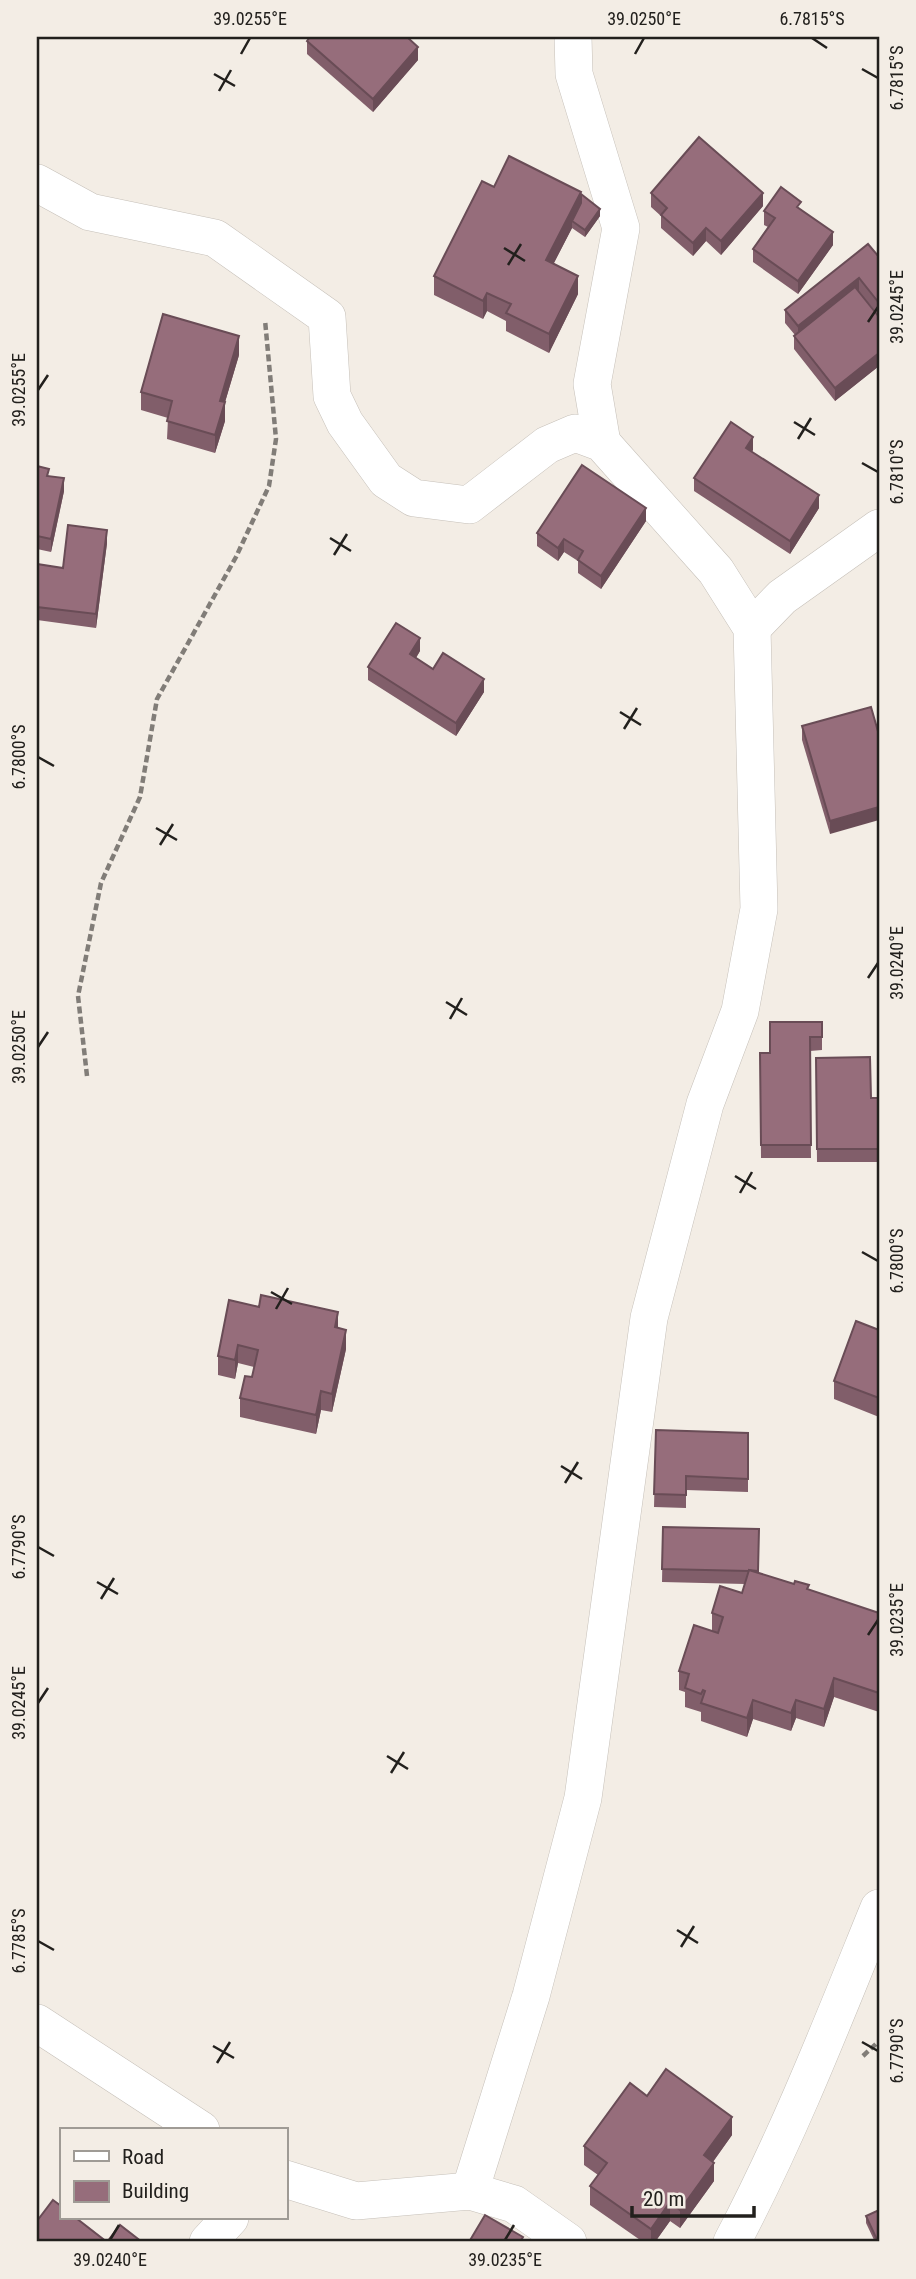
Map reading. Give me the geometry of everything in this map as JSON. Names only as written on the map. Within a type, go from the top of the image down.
[{"type":"street","points":[[573,37],[574,74],[621,228],[592,384],[602,443]]},
{"type":"street","points":[[37,183],[90,212],[215,238],[327,317],[332,396],[345,423],[386,480],[414,498],[469,505],[547,446],[575,433],[602,443],[716,571],[752,628],[759,909],[740,1012],[705,1104],[649,1318],[583,1798],[531,1996],[470,2191]]},
{"type":"street","points":[[752,628],[782,597],[879,528]]},
{"type":"street","points":[[732,2242],[788,2130],[879,1908]]},
{"type":"street","points":[[37,2023],[198,2128]]},
{"type":"street","points":[[287,2180],[356,2201],[470,2191],[514,2204],[568,2242]]},
{"type":"street","points":[[208,2242],[228,2220]]},
{"type":"path","points":[[86,1076],[78,996],[101,883],[140,797],[157,699],[236,557],[269,486],[276,439],[260,270]]},
{"type":"building","points":[[310,37],[407,37],[418,47],[373,99],[307,41]]},
{"type":"building","points":[[699,137],[763,193],[721,241],[706,228],[693,243],[661,215],[667,208],[651,193]]},
{"type":"building","points":[[509,156],[581,192],[546,260],[578,276],[549,334],[506,313],[511,304],[487,293],[483,301],[434,276],[482,181],[494,187]]},
{"type":"building","points":[[781,187],[801,202],[797,207],[833,232],[798,281],[753,249],[775,218],[764,211]]},
{"type":"building","points":[[581,194],[600,209],[585,230],[572,221],[581,203]]},
{"type":"building","points":[[868,244],[879,257],[879,303],[859,278],[798,326],[785,310]]},
{"type":"building","points":[[855,287],[879,317],[879,353],[835,388],[794,336]]},
{"type":"building","points":[[163,314],[239,336],[220,401],[225,402],[215,435],[167,421],[172,401],[141,392]]},
{"type":"building","points":[[731,422],[753,437],[746,448],[819,495],[790,541],[694,478]]},
{"type":"building","points":[[582,465],[646,508],[601,576],[578,560],[583,551],[564,539],[558,548],[537,533]]},
{"type":"building","points":[[37,466],[49,469],[47,476],[64,478],[51,539],[37,536]]},
{"type":"building","points":[[68,525],[107,530],[96,614],[37,607],[37,564],[63,568]]},
{"type":"building","points":[[396,623],[420,638],[410,654],[433,669],[443,653],[484,679],[456,723],[368,667]]},
{"type":"building","points":[[871,707],[879,735],[879,807],[830,821],[802,726]]},
{"type":"building","points":[[770,1022],[822,1022],[822,1037],[810,1037],[811,1145],[761,1145],[760,1053],[770,1053]]},
{"type":"building","points":[[870,1057],[871,1098],[879,1098],[879,1149],[817,1149],[816,1058]]},
{"type":"building","points":[[261,1295],[338,1312],[335,1327],[346,1330],[332,1394],[321,1391],[316,1415],[240,1398],[245,1376],[252,1377],[258,1350],[238,1345],[235,1360],[218,1356],[229,1300],[259,1307]]},
{"type":"building","points":[[856,1321],[879,1330],[879,1398],[834,1381]]},
{"type":"building","points":[[656,1430],[748,1433],[748,1479],[686,1476],[686,1495],[654,1494]]},
{"type":"building","points":[[663,1527],[759,1529],[758,1571],[662,1569]]},
{"type":"building","points":[[749,1570],[794,1584],[795,1581],[809,1585],[807,1589],[879,1613],[879,1693],[834,1678],[824,1709],[796,1700],[791,1713],[753,1700],[747,1718],[701,1703],[705,1691],[701,1694],[685,1688],[689,1674],[679,1671],[694,1625],[718,1633],[723,1617],[712,1613],[720,1586],[742,1593]]},
{"type":"building","points":[[666,2069],[732,2117],[704,2155],[714,2163],[680,2210],[670,2202],[651,2229],[590,2186],[607,2163],[584,2146],[630,2083],[647,2096]]},
{"type":"building","points":[[53,2200],[60,2205],[60,2220],[79,2220],[107,2242],[37,2242],[37,2221]]},
{"type":"building","points":[[879,2210],[879,2242],[878,2242],[866,2216]]},
{"type":"building","points":[[485,2215],[523,2237],[520,2242],[469,2242]]},
{"type":"building","points":[[120,2225],[142,2242],[107,2242]]}]
